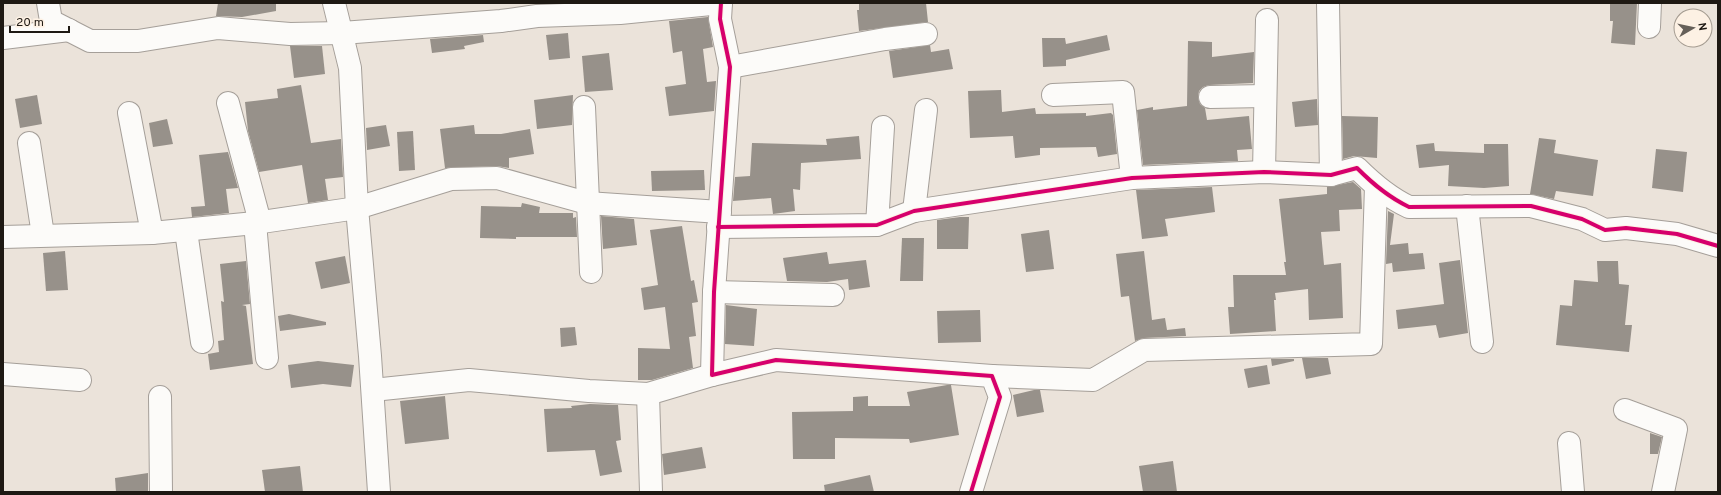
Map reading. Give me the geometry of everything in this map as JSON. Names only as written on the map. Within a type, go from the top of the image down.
[{"type":"street","points":[[48,3],[51,21],[90,41],[138,41],[218,28],[290,34],[342,33],[501,21],[620,8],[721,3],[720,19],[730,67],[714,292],[712,375]]},
{"type":"street","points":[[334,3],[350,68],[357,208],[373,390],[379,492]]},
{"type":"street","points":[[1328,3],[1331,175]]},
{"type":"street","points":[[1649,27],[1650,3]]},
{"type":"street","points":[[1264,172],[1267,20]]},
{"type":"street","points":[[3,38],[69,30]]},
{"type":"street","points":[[730,67],[885,39],[926,34]]},
{"type":"street","points":[[1053,95],[1123,92],[1132,178]]},
{"type":"street","points":[[1210,97],[1265,96]]},
{"type":"street","points":[[228,103],[257,223],[267,358]]},
{"type":"street","points":[[584,107],[591,272]]},
{"type":"street","points":[[914,211],[926,110]]},
{"type":"street","points":[[129,113],[152,233]]},
{"type":"street","points":[[877,224],[883,127]]},
{"type":"street","points":[[29,143],[43,235]]},
{"type":"street","points":[[3,237],[152,233],[186,231],[257,223],[357,208],[451,179],[497,178],[587,203],[719,220],[877,224],[914,211],[1132,178],[1264,172],[1331,175],[1357,168],[1392,199],[1409,207],[1530,206],[1582,219],[1605,230],[1626,228],[1677,234],[1718,246]]},
{"type":"street","points":[[373,390],[469,380],[589,391],[648,394],[712,375],[776,360],[992,376],[1093,380],[1144,350],[1371,344],[1376,186]]},
{"type":"street","points":[[1467,206],[1482,342]]},
{"type":"street","points":[[186,231],[202,342]]},
{"type":"street","points":[[714,292],[833,296]]},
{"type":"street","points":[[3,374],[80,380]]},
{"type":"street","points":[[971,492],[1000,397],[992,376]]},
{"type":"street","points":[[648,394],[651,492]]},
{"type":"street","points":[[160,396],[161,492]]},
{"type":"street","points":[[1625,410],[1676,429],[1664,492]]},
{"type":"street","points":[[1569,443],[1573,492]]},
{"type":"building","points":[[218,3],[276,3],[276,11],[242,17],[216,16]]},
{"type":"building","points":[[859,3],[926,3],[928,22],[859,31],[857,10],[859,10]]},
{"type":"building","points":[[1610,3],[1637,3],[1635,45],[1611,43],[1613,21],[1610,21]]},
{"type":"building","points":[[708,17],[713,47],[703,49],[707,82],[716,81],[714,111],[669,116],[665,87],[686,84],[682,51],[673,53],[669,21]]},
{"type":"building","points":[[568,33],[570,58],[549,60],[546,35]]},
{"type":"building","points":[[483,35],[484,42],[464,46],[465,49],[432,53],[430,39]]},
{"type":"building","points":[[1107,35],[1110,50],[1066,60],[1066,66],[1043,67],[1042,38],[1065,38],[1066,44]]},
{"type":"building","points":[[1188,41],[1212,42],[1212,57],[1254,52],[1253,83],[1209,85],[1203,87],[1199,91],[1198,97],[1200,104],[1205,108],[1207,120],[1249,116],[1252,149],[1237,150],[1238,161],[1143,165],[1137,110],[1153,107],[1153,110],[1187,106]]},
{"type":"building","points":[[930,45],[931,52],[949,49],[953,69],[893,78],[889,51]]},
{"type":"building","points":[[290,46],[322,46],[325,74],[294,78]]},
{"type":"building","points":[[609,53],[613,90],[585,92],[582,56]]},
{"type":"building","points":[[301,85],[311,143],[341,139],[343,177],[325,179],[328,200],[308,203],[302,165],[259,172],[248,131],[245,102],[278,98],[277,89]]},
{"type":"building","points":[[1001,90],[1002,112],[1035,108],[1036,114],[1086,113],[1086,116],[1111,113],[1113,115],[1117,154],[1098,157],[1096,147],[1040,148],[1040,155],[1015,158],[1013,136],[970,138],[968,91]]},
{"type":"building","points":[[37,95],[42,124],[20,128],[15,99]]},
{"type":"building","points":[[573,95],[572,125],[537,129],[534,100]]},
{"type":"building","points":[[1317,99],[1318,125],[1295,127],[1292,102]]},
{"type":"building","points":[[1342,116],[1378,117],[1377,158],[1354,156],[1343,159]]},
{"type":"building","points":[[167,119],[173,144],[153,147],[149,123]]},
{"type":"building","points":[[386,125],[390,146],[367,150],[366,128]]},
{"type":"building","points":[[474,125],[475,134],[501,134],[530,129],[534,154],[509,158],[509,168],[497,166],[445,168],[440,129]]},
{"type":"building","points":[[413,131],[415,170],[399,171],[397,132]]},
{"type":"building","points":[[859,136],[861,159],[801,163],[800,190],[793,189],[795,211],[773,214],[771,198],[733,201],[735,177],[750,176],[752,143],[827,145],[826,139]]},
{"type":"building","points":[[1539,138],[1556,140],[1554,153],[1598,160],[1593,196],[1556,191],[1554,199],[1530,194]]},
{"type":"building","points":[[1434,143],[1435,151],[1484,153],[1484,144],[1508,144],[1509,186],[1484,188],[1448,186],[1449,165],[1419,168],[1416,145]]},
{"type":"building","points":[[1656,149],[1687,152],[1683,192],[1652,188]]},
{"type":"building","points":[[228,152],[238,188],[226,189],[229,213],[192,217],[191,207],[205,206],[199,155]]},
{"type":"building","points":[[704,170],[705,190],[652,191],[651,171]]},
{"type":"building","points":[[1353,182],[1361,189],[1362,209],[1339,210],[1340,231],[1321,232],[1324,265],[1341,263],[1343,318],[1309,320],[1308,289],[1275,293],[1276,331],[1230,334],[1228,307],[1234,307],[1233,275],[1286,275],[1279,199],[1327,194],[1327,187]]},
{"type":"building","points":[[1212,187],[1215,212],[1165,219],[1168,236],[1142,239],[1136,190]]},
{"type":"building","points":[[522,203],[540,207],[539,213],[573,213],[573,218],[576,217],[577,237],[516,237],[516,239],[480,238],[481,206],[521,207]]},
{"type":"building","points":[[1388,211],[1394,214],[1390,245],[1408,243],[1409,254],[1423,253],[1425,269],[1393,272],[1392,263],[1386,264]]},
{"type":"building","points":[[601,216],[634,219],[637,245],[603,249]]},
{"type":"building","points":[[969,217],[968,249],[937,249],[937,220]]},
{"type":"building","points":[[682,226],[691,281],[694,280],[698,302],[692,303],[696,336],[689,337],[693,368],[652,380],[638,380],[638,348],[670,349],[665,307],[644,310],[641,288],[658,285],[650,230]]},
{"type":"building","points":[[1049,230],[1054,269],[1026,272],[1021,234]]},
{"type":"building","points":[[902,238],[924,238],[923,281],[900,281]]},
{"type":"building","points":[[65,251],[68,290],[46,291],[43,253]]},
{"type":"building","points":[[1144,251],[1152,320],[1165,318],[1167,330],[1185,328],[1186,336],[1144,338],[1135,341],[1129,296],[1121,297],[1116,254]]},
{"type":"building","points":[[827,252],[829,264],[866,260],[870,287],[849,290],[848,279],[827,282],[787,281],[783,258]]},
{"type":"building","points":[[345,256],[350,283],[321,289],[315,262]]},
{"type":"building","points":[[1460,260],[1468,333],[1439,338],[1436,325],[1398,329],[1396,310],[1444,304],[1439,263]]},
{"type":"building","points":[[246,261],[250,304],[242,305],[246,306],[253,364],[210,370],[208,354],[219,352],[218,341],[224,340],[221,301],[224,302],[220,264]]},
{"type":"building","points":[[1597,261],[1618,261],[1619,284],[1629,285],[1625,325],[1632,325],[1629,352],[1556,345],[1560,305],[1572,306],[1574,280],[1598,282]]},
{"type":"building","points":[[726,305],[757,309],[754,346],[725,344]]},
{"type":"building","points":[[980,310],[981,342],[938,343],[937,311]]},
{"type":"building","points":[[289,314],[326,322],[326,325],[280,331],[278,316]]},
{"type":"building","points":[[575,327],[577,345],[561,347],[560,328]]},
{"type":"building","points":[[1302,358],[1328,358],[1331,374],[1306,379]]},
{"type":"building","points":[[1271,359],[1294,359],[1294,361],[1272,366]]},
{"type":"building","points":[[318,361],[354,365],[351,387],[323,384],[291,388],[288,365]]},
{"type":"building","points":[[1267,365],[1270,384],[1248,388],[1244,369]]},
{"type":"building","points":[[951,385],[959,435],[910,443],[909,439],[835,438],[835,459],[793,459],[792,412],[853,411],[853,397],[868,396],[868,406],[910,406],[907,392]]},
{"type":"building","points":[[1040,390],[1044,412],[1017,417],[1013,395]]},
{"type":"building","points":[[445,396],[449,439],[405,444],[400,401]]},
{"type":"building","points":[[590,404],[618,405],[621,440],[616,441],[622,472],[600,476],[595,450],[547,452],[544,409],[572,408],[571,406]]},
{"type":"building","points":[[1650,433],[1662,437],[1658,454],[1650,454]]},
{"type":"building","points":[[702,447],[706,468],[664,475],[662,454]]},
{"type":"building","points":[[1173,461],[1177,492],[1143,492],[1139,466]]},
{"type":"building","points":[[300,466],[303,492],[265,492],[262,470]]},
{"type":"building","points":[[148,473],[148,492],[116,492],[115,478]]},
{"type":"building","points":[[870,475],[874,492],[825,492],[824,485]]},
{"type":"cycle path","points":[[721,3],[720,19],[730,67],[714,292],[712,375],[776,360],[992,376],[1000,397],[971,492]]},
{"type":"cycle path","points":[[718,227],[877,225],[914,211],[1132,178],[1264,172],[1331,175],[1357,168],[1381,190],[1409,207],[1531,206],[1582,219],[1605,230],[1626,228],[1677,234],[1718,246]]}]
